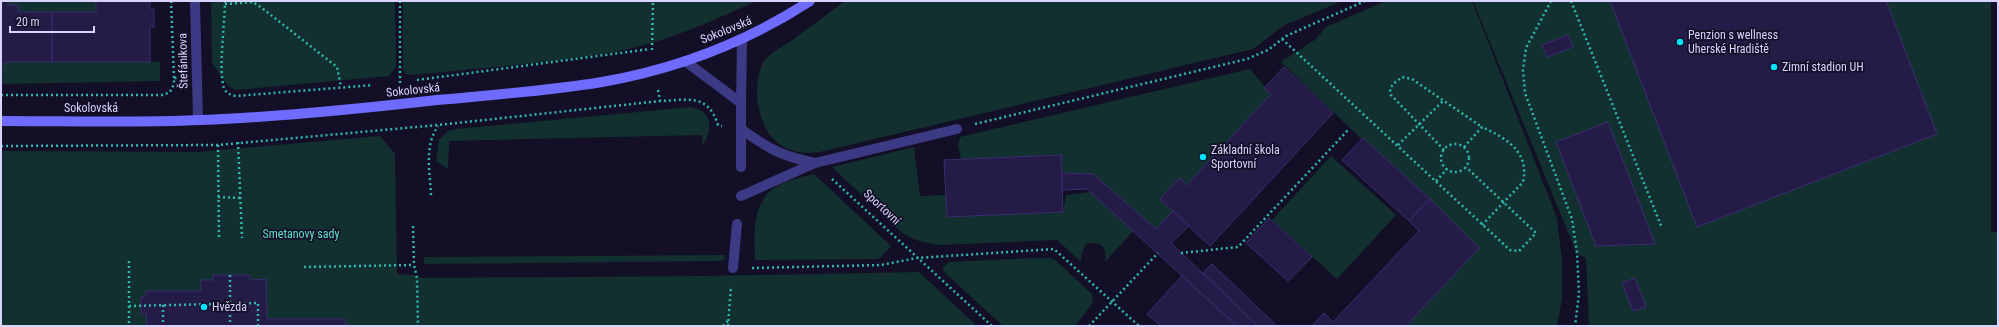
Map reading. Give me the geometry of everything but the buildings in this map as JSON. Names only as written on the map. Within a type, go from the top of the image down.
[{"type":"main road","name":"Sokolovská","points":[[1,121],[198,120],[405,104],[594,83],[624,78],[685,61],[742,39],[766,27],[810,1]]},
{"type":"street","name":"Štefánikova","points":[[195,1],[198,120]]},
{"type":"street","points":[[741,168],[740,129],[742,39]]},
{"type":"street","points":[[685,61],[741,103]]},
{"type":"street","points":[[740,129],[776,152],[815,163]]},
{"type":"street","points":[[740,196],[815,163],[957,129]]},
{"type":"street","points":[[734,268],[737,224]]},
{"type":"path","points":[[1,95],[163,95],[170,92],[174,84],[171,1]]},
{"type":"path","points":[[400,1],[400,83]]},
{"type":"path","points":[[652,49],[653,1]]},
{"type":"path","points":[[957,129],[1247,59],[1268,50],[1282,39],[1365,1]]},
{"type":"path","points":[[1551,1],[1526,48],[1523,70],[1525,93],[1572,220],[1577,253],[1579,294],[1575,326]]},
{"type":"path","points":[[1571,1],[1662,228]]},
{"type":"path","points":[[341,87],[337,67],[252,2],[225,3],[222,75],[224,88],[229,94],[236,96],[380,85]]},
{"type":"path","points":[[1282,39],[1398,145],[1482,225],[1510,250],[1519,251],[1536,233],[1466,167]]},
{"type":"path","points":[[415,80],[659,47]]},
{"type":"path","points":[[174,78],[196,76]]},
{"type":"path","points":[[1444,150],[1391,95],[1390,89],[1393,84],[1402,77],[1412,79],[1482,127],[1498,134],[1510,143],[1523,163],[1525,173],[1523,182],[1482,225]]},
{"type":"path","points":[[394,83],[408,82]]},
{"type":"path","points":[[1,146],[218,145],[438,125],[660,101],[696,100],[708,105],[714,113],[718,125],[740,129]]},
{"type":"path","points":[[1398,145],[1444,100]]},
{"type":"path","points":[[431,195],[429,146],[432,135],[438,125]]},
{"type":"path","points":[[1464,147],[1482,127]]},
{"type":"path","points":[[1181,253],[1238,247],[1349,129]]},
{"type":"path","points":[[238,143],[242,238]]},
{"type":"path","points":[[1454,144],[1464,147],[1470,157],[1466,167],[1457,172],[1447,169],[1442,160],[1444,150],[1454,144]]},
{"type":"path","points":[[218,145],[218,238]]},
{"type":"path","name":"Sportovní","points":[[815,163],[992,326]]},
{"type":"path","points":[[1436,181],[1447,169]]},
{"type":"path","points":[[218,198],[241,198]]},
{"type":"path","points":[[413,226],[414,265],[418,278],[418,326]]},
{"type":"path","points":[[728,326],[734,268],[881,265],[917,258],[1054,250],[1113,301],[1139,326]]},
{"type":"path","points":[[1089,326],[1158,253]]},
{"type":"path","points":[[129,261],[129,326]]},
{"type":"path","points":[[304,267],[414,265]]},
{"type":"path","points":[[230,275],[230,323]]},
{"type":"path","points":[[129,306],[258,303],[258,326]]},
{"type":"path","points":[[163,305],[163,326]]},
{"type":"path","points":[[723,326],[728,321]]},
{"type":"green space","points":[[1,1],[150,1],[150,62],[160,62],[160,81],[1,84]]},
{"type":"green space","points":[[211,1],[395,1],[396,67],[389,76],[236,90],[228,86],[212,63]]},
{"type":"green space","points":[[403,1],[756,1],[722,17],[686,31],[651,43],[614,52],[564,60],[412,75],[406,74],[403,69]]},
{"type":"green space","points":[[845,1],[1342,1],[1283,26],[1253,49],[820,152],[806,153],[794,151],[775,141],[763,122],[757,97],[760,69],[764,61],[770,55]]},
{"type":"green space","points":[[1386,1],[1472,1],[1557,218],[1562,260],[1562,299],[1557,326],[1405,326],[1477,250],[1281,62],[1316,39],[1326,27]]},
{"type":"green space","points":[[1473,1],[1991,1],[1991,232],[1998,232],[1998,326],[1589,326],[1586,258],[1577,254]]},
{"type":"green space","points":[[1250,69],[1271,94],[1187,185],[1179,178],[1160,199],[1173,211],[1156,229],[1093,174],[1062,173],[1061,155],[961,159],[958,146],[960,137]]},
{"type":"green space","points":[[691,107],[704,113],[709,122],[708,133],[703,145],[702,135],[449,141],[448,169],[436,161],[439,140],[448,131],[456,129]]},
{"type":"green space","name":"Smetanovy sady","points":[[380,136],[395,154],[397,274],[413,275],[422,278],[701,276],[919,272],[977,326],[1,326],[1,151],[198,152]]},
{"type":"green space","points":[[914,147],[920,196],[946,195],[947,217],[1063,212],[1066,195],[1091,192],[1133,231],[1105,262],[1106,257],[1104,248],[1094,243],[1085,245],[1081,256],[1081,262],[1057,240],[938,245],[919,241],[902,233],[832,167]]},
{"type":"green space","points":[[1331,156],[1396,215],[1337,279],[1272,220]]},
{"type":"green space","points":[[814,174],[891,246],[879,259],[755,260],[754,239],[756,217],[764,198],[771,190],[781,184],[793,179]]},
{"type":"green space","points":[[725,255],[724,260],[720,261],[424,264],[424,257]]},
{"type":"green space","points":[[1050,258],[1055,260],[1092,294],[1093,303],[1075,326],[1003,326],[943,271],[943,267],[949,262]]},
{"type":"place","name":"Penzion s wellness Uherské Hradiště","points":[[1680,42]]},
{"type":"place","name":"Zimní stadion UH","points":[[1774,67]]},
{"type":"place","name":"Základní škola Sportovní","points":[[1203,157]]},
{"type":"place","name":"Hvězda","points":[[204,307]]}]
